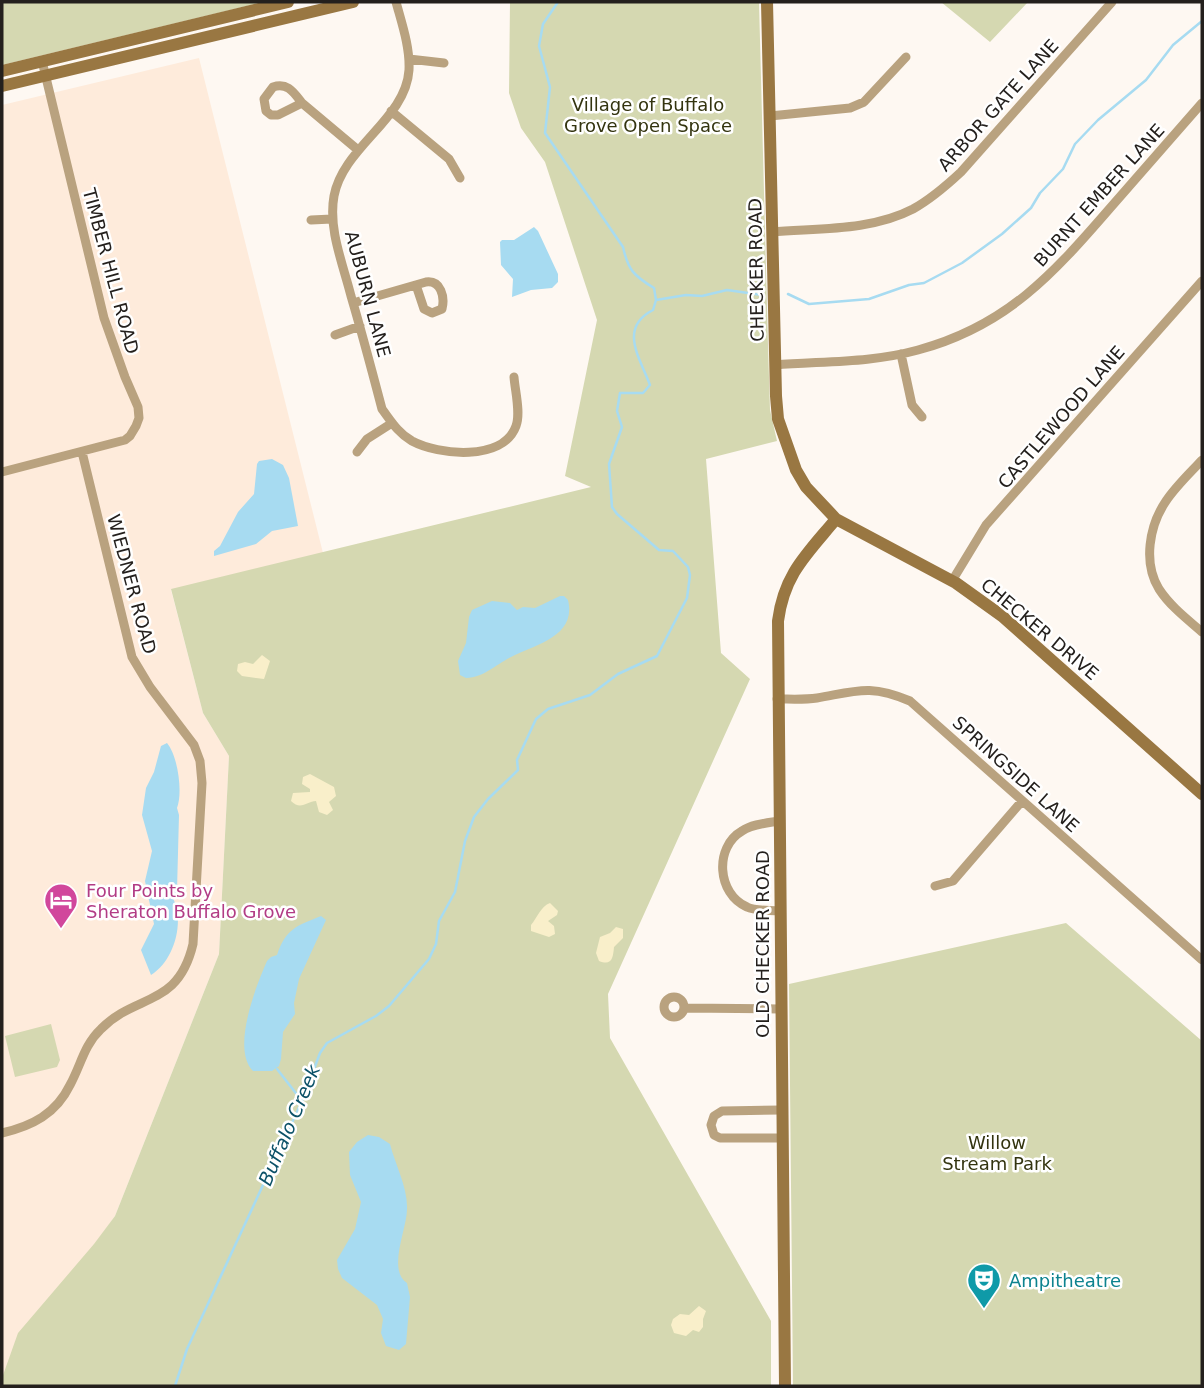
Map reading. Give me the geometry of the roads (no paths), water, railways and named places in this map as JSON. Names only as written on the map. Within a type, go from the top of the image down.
[{"type":"street","points":[[2,71],[288,2]]},
{"type":"street","points":[[2,86],[353,2]]},
{"type":"street","name":"AUBURN LANE","points":[[392,424],[382,409],[332,219],[334,193],[340,179],[358,149],[391,111],[405,88],[409,59],[396,2]]},
{"type":"street","name":"CHECKER ROAD","points":[[767,2],[778,419],[788,453],[806,487],[836,519]]},
{"type":"street","name":"ARBOR GATE LANE","points":[[772,232],[858,225],[913,209],[944,188],[961,172],[1112,2]]},
{"type":"street","points":[[770,116],[850,108],[864,102],[906,57]]},
{"type":"street","points":[[409,59],[444,63]]},
{"type":"street","name":"TIMBER HILL ROAD","points":[[2,472],[125,440],[139,418],[138,407],[104,318],[42,61]]},
{"type":"street","points":[[302,103],[358,149]]},
{"type":"street","name":"BURNT EMBER LANE","points":[[775,365],[862,360],[901,354],[967,332],[1016,304],[1059,266],[1202,103]]},
{"type":"street","points":[[391,111],[449,159],[460,178]]},
{"type":"street","points":[[311,220],[332,219]]},
{"type":"street","name":"CASTLEWOOD LANE","points":[[952,581],[986,525],[1202,281]]},
{"type":"street","points":[[353,303],[416,285]]},
{"type":"street","points":[[335,335],[360,326]]},
{"type":"street","points":[[901,354],[912,405],[922,417]]},
{"type":"street","points":[[357,452],[367,439],[392,424],[410,440],[450,453],[476,452],[496,446],[512,435],[517,424],[514,377]]},
{"type":"street","name":"WIEDNER ROAD","points":[[2,1133],[44,1118],[58,1104],[70,1085],[90,1039],[109,1020],[164,992],[188,964],[193,944],[202,783],[200,761],[194,745],[150,687],[132,657],[82,453]]},
{"type":"street","points":[[1200,467],[1166,500],[1151,536],[1149,554],[1159,589],[1171,604],[1202,632]]},
{"type":"street","name":"CHECKER DRIVE","points":[[836,519],[952,581],[1002,616],[1202,794]]},
{"type":"street","name":"OLD CHECKER ROAD","points":[[785,1386],[780,1110],[778,621],[780,601],[793,571],[836,519]]},
{"type":"street","name":"SPRINGSIDE LANE","points":[[777,699],[814,698],[864,689],[889,692],[910,702],[1202,960]]},
{"type":"street","points":[[935,886],[953,881],[1022,801]]},
{"type":"street","points":[[779,821],[742,830],[732,838],[722,864],[723,876],[736,900],[747,908],[779,911]]},
{"type":"street","points":[[685,1008],[780,1009]]},
{"type":"street","points":[[780,1110],[722,1111],[714,1116],[711,1125],[714,1135],[720,1138],[781,1138]]},
{"type":"water","points":[[534,227],[558,274],[558,282],[552,288],[531,290],[512,297],[513,279],[501,265],[500,242],[514,240]]},
{"type":"water","points":[[272,459],[283,465],[289,478],[298,526],[272,531],[256,544],[214,556],[214,551],[220,546],[238,512],[254,494],[257,464],[259,461]]},
{"type":"water","points":[[560,596],[568,600],[569,613],[566,623],[552,638],[479,675],[466,678],[460,675],[458,661],[466,643],[472,610],[492,601],[510,603],[517,610],[523,607],[535,608]]},
{"type":"water","points":[[167,743],[177,765],[179,784],[177,890],[173,898],[178,918],[171,951],[159,969],[151,975],[141,950],[154,924],[145,881],[152,851],[142,815],[146,788],[154,772],[161,746]]},
{"type":"water","points":[[321,916],[326,920],[299,979],[294,1003],[295,1014],[283,1032],[279,1066],[272,1071],[253,1071],[244,1048],[245,1033],[252,1001],[267,961],[277,955],[284,939],[293,929]]},
{"type":"water","points":[[368,1135],[379,1137],[390,1144],[407,1201],[398,1259],[401,1277],[407,1283],[410,1297],[406,1344],[399,1350],[386,1346],[381,1333],[383,1319],[377,1305],[342,1278],[338,1269],[337,1260],[355,1229],[361,1202],[350,1175],[349,1152],[357,1142]]},
{"type":"waterway","name":"Buffalo Creek","points":[[175,1386],[187,1349],[302,1101],[320,1053],[327,1043],[389,1006],[429,959],[436,944],[439,921],[455,892],[465,841],[474,817],[518,770],[517,760],[536,719],[548,709],[590,695],[618,674],[657,656],[687,598],[690,575],[688,567],[673,551],[659,550],[612,507],[609,464],[622,427],[617,411],[620,393],[643,393],[650,385],[637,354],[634,335],[636,326],[642,317],[653,310],[656,300],[654,288],[633,272],[623,247],[545,133],[550,87],[539,46],[543,24],[558,2]]},
{"type":"waterway","points":[[788,294],[809,304],[869,299],[909,285],[924,283],[962,263],[1002,234],[1031,208],[1040,193],[1063,169],[1075,144],[1098,120],[1146,80],[1173,45],[1202,21]]},
{"type":"waterway","points":[[656,300],[686,295],[702,296],[727,290],[762,295]]},
{"type":"waterway","points":[[277,1069],[302,1101]]},
{"type":"place","name":"Four Points by Sheraton Buffalo Grove","points":[[61,930]]},
{"type":"place","name":"Ampitheatre","points":[[984,1310]]},
{"type":"park label","name":"Village of Buffalo Grove Open Space","points":[[648,114]]},
{"type":"park label","name":"Willow Stream Park","points":[[997,1152]]}]
